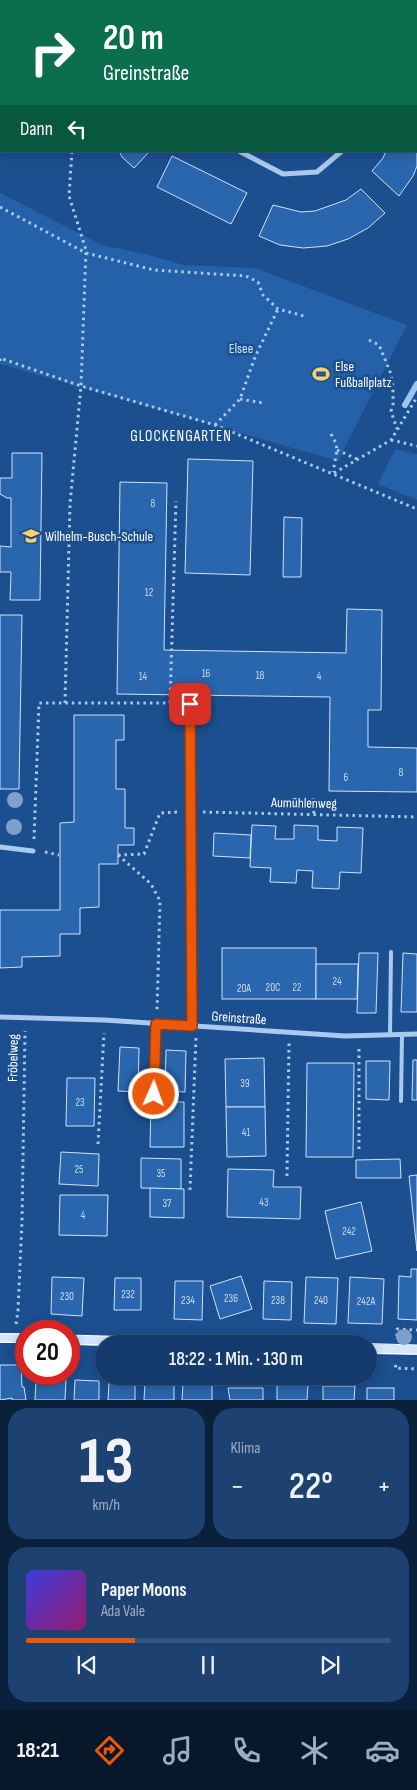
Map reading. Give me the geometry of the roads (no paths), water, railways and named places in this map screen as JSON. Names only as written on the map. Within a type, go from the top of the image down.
[{"type":"street","points":[[241,152],[284,174],[317,172],[341,152]]},
{"type":"street","points":[[190,704],[194,1026]]},
{"type":"street","points":[[0,846],[34,851]]},
{"type":"street","name":"Greinstraße","points":[[0,1017],[104,1020],[358,1036],[417,1034]]},
{"type":"street","points":[[0,1338],[15,1338]]},
{"type":"street","points":[[80,1340],[95,1341]]},
{"type":"street","points":[[377,1349],[417,1350]]},
{"type":"lane","points":[[390,1035],[391,952]]},
{"type":"lane","points":[[154,1094],[156,1024]]},
{"type":"lane","points":[[401,1101],[402,1034]]},
{"type":"waterway","points":[[405,405],[417,384]]},
{"type":"tram line","points":[[0,1334],[15,1334]]},
{"type":"tram line","points":[[80,1335],[417,1345]]},
{"type":"tram line","points":[[0,1342],[15,1343]]},
{"type":"tram line","points":[[80,1344],[95,1345]]},
{"type":"tram line","points":[[377,1353],[417,1354]]},
{"type":"place","name":"Else Fußballplatz","points":[[321,374]]},
{"type":"place","name":"Wilhelm-Busch-Schule","points":[[31,536]]},
{"type":"district","name":"GLOCKENGARTEN","points":[[181,436]]},
{"type":"park label","name":"Elsee","points":[[241,348]]}]
